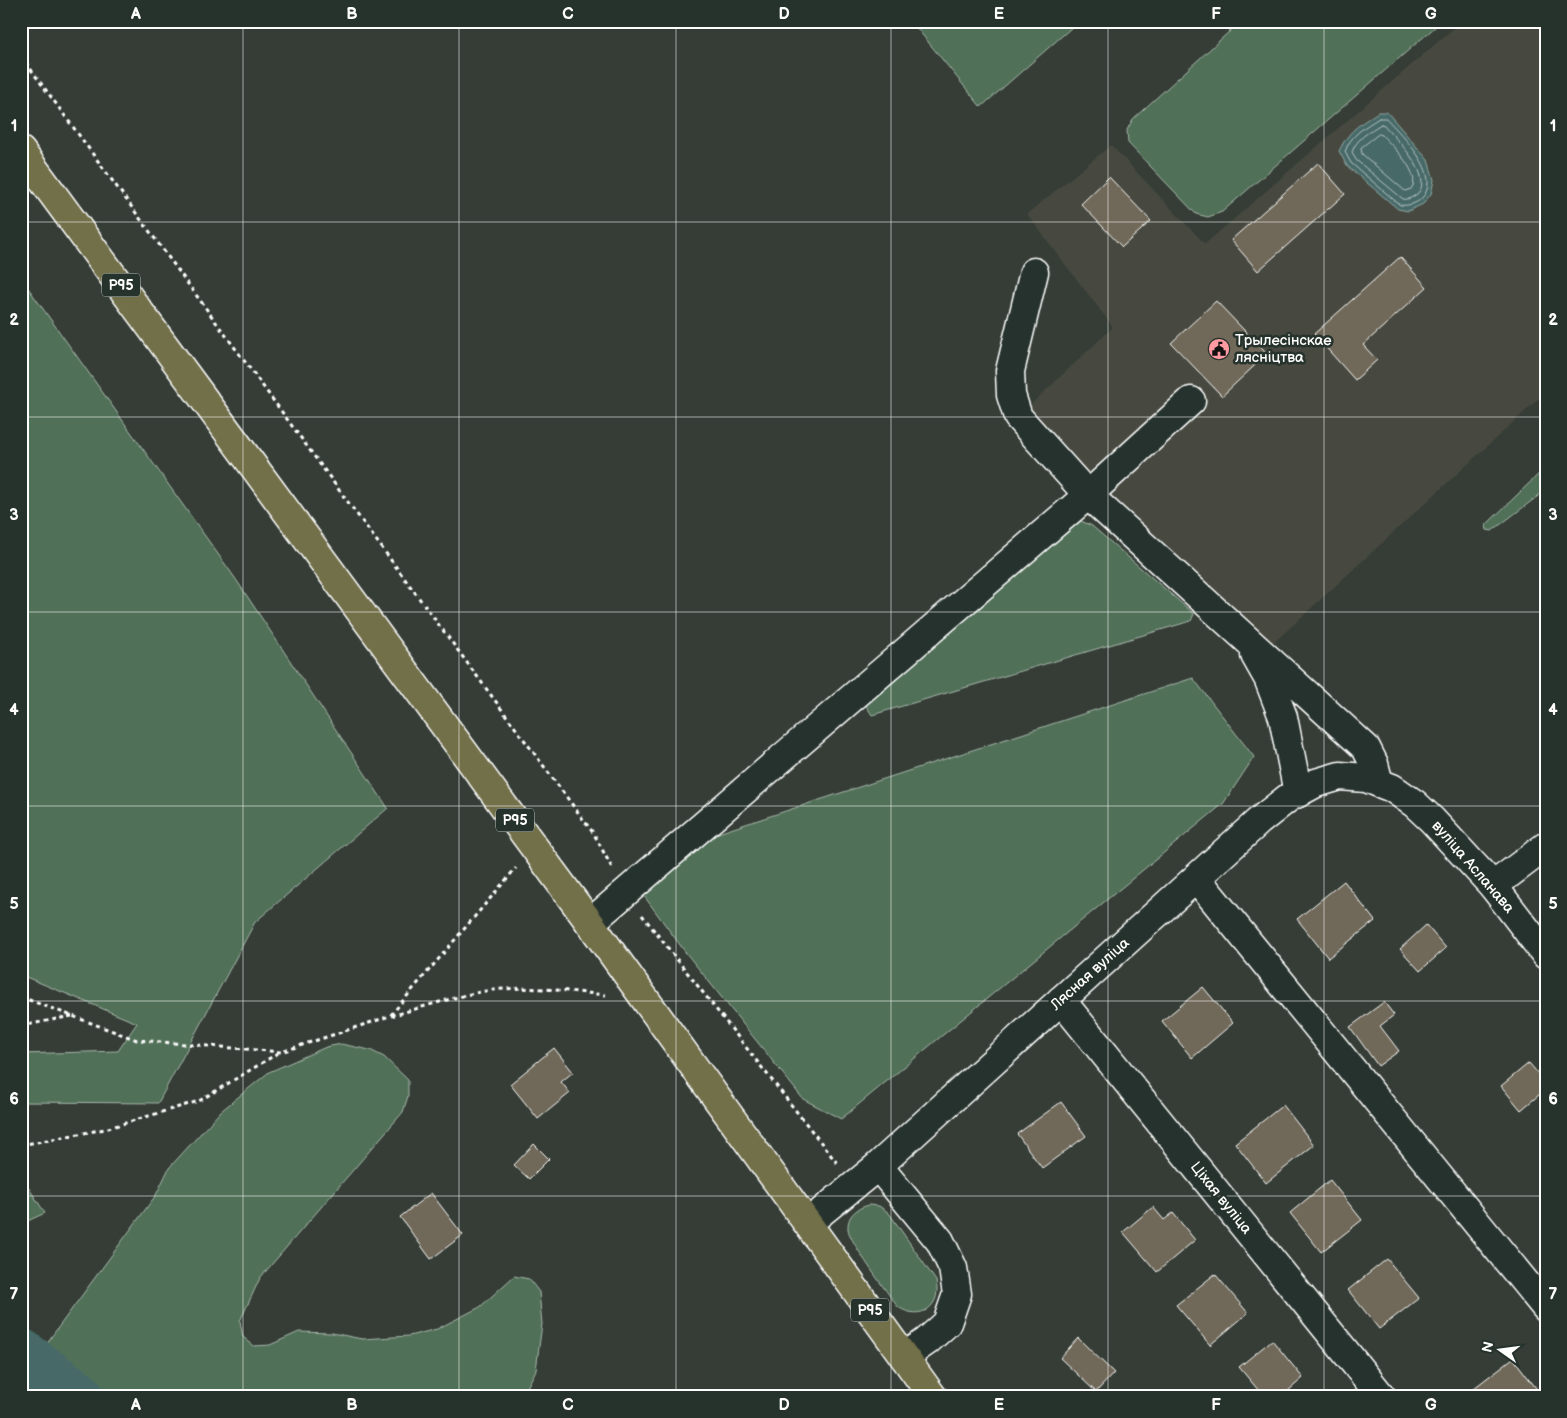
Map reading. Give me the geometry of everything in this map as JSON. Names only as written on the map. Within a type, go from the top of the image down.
[{"type":"main road","name":"Р95","points":[[21,151],[534,846],[933,1397]]},
{"type":"street","points":[[1034,272],[1010,371],[1011,395],[1018,417],[1088,495],[1366,748],[1385,786]]},
{"type":"street","points":[[590,923],[1088,495],[1191,401]]},
{"type":"street","points":[[1249,642],[1268,678],[1283,717],[1298,793]]},
{"type":"street","name":"Лясная вуліца","points":[[808,1223],[878,1166],[1259,821],[1298,793],[1316,783],[1340,776],[1366,778],[1385,786]]},
{"type":"street","name":"вуліца Асланава","points":[[1385,786],[1415,804],[1432,820],[1493,886],[1546,955]]},
{"type":"street","points":[[1493,886],[1546,846]]},
{"type":"street","points":[[1197,879],[1546,1308]]},
{"type":"street","name":"Ціхая вуліца","points":[[1061,1000],[1382,1397]]},
{"type":"street","points":[[878,1166],[940,1241],[953,1268],[957,1294],[947,1322],[927,1341],[904,1357]]},
{"type":"path","points":[[21,56],[594,834],[625,894],[855,1185]]},
{"type":"path","points":[[390,1016],[534,846]]},
{"type":"path","points":[[21,1145],[105,1129],[199,1102],[281,1052],[390,1016],[481,992],[519,989],[558,990],[644,999]]},
{"type":"path","points":[[21,997],[137,1040],[281,1052]]},
{"type":"path","points":[[21,1026],[74,1016]]},
{"type":"shaded area","name":"Трылесінскае лясніцтва","points":[[1462,21],[1543,21],[1546,25],[1546,392],[1268,648],[1025,410],[1113,327],[1027,214],[1111,145],[1205,244]]},
{"type":"green space","points":[[911,21],[1079,21],[981,107]]},
{"type":"green space","points":[[1241,21],[1442,21],[1222,212],[1208,217],[1196,214],[1128,143],[1127,130],[1133,119]]},
{"type":"green space","points":[[21,278],[235,578],[388,808],[255,922],[158,1103],[21,1102],[21,1054],[118,1051],[137,1023],[21,975]]},
{"type":"green space","points":[[1546,467],[1546,490],[1492,531],[1487,530],[1486,525]]},
{"type":"green space","points":[[1079,520],[1092,526],[1194,614],[1191,621],[872,715],[865,704]]},
{"type":"green space","points":[[1193,678],[1254,757],[1223,804],[841,1119],[803,1099],[686,953],[644,896],[706,837]]},
{"type":"green space","points":[[341,1044],[370,1050],[384,1057],[408,1080],[408,1096],[403,1112],[260,1278],[240,1321],[243,1337],[254,1346],[270,1345],[299,1332],[332,1333],[362,1339],[409,1336],[437,1329],[480,1307],[514,1276],[529,1279],[539,1292],[542,1324],[536,1370],[522,1397],[46,1397],[39,1387],[44,1354],[49,1340],[156,1195],[169,1168],[221,1111],[269,1072],[326,1047]]},
{"type":"green space","points":[[21,1176],[45,1213],[21,1224]]},
{"type":"green space","points":[[869,1205],[879,1206],[889,1213],[936,1281],[936,1298],[928,1309],[914,1313],[898,1307],[855,1245],[848,1229],[849,1220],[857,1210]]},
{"type":"water","points":[[1378,112],[1387,112],[1428,160],[1434,180],[1431,194],[1423,204],[1408,211],[1398,209],[1347,166],[1339,151],[1351,133]]},
{"type":"building","points":[[1318,163],[1345,194],[1258,271],[1231,240]]},
{"type":"building","points":[[1109,177],[1151,221],[1122,247],[1081,204]]},
{"type":"building","points":[[1400,257],[1427,287],[1363,345],[1377,360],[1355,380],[1314,334]]},
{"type":"building","name":"Трылесінскае лясніцтва","points":[[1216,301],[1267,354],[1222,396],[1171,343]]},
{"type":"building","points":[[1344,881],[1375,921],[1328,958],[1297,919]]},
{"type":"building","points":[[1426,925],[1446,948],[1420,971],[1400,949]]},
{"type":"building","points":[[1203,987],[1233,1023],[1192,1058],[1162,1021]]},
{"type":"building","points":[[1384,1002],[1394,1015],[1380,1026],[1399,1051],[1378,1066],[1350,1027]]},
{"type":"building","points":[[554,1048],[573,1072],[561,1082],[570,1093],[538,1119],[510,1084]]},
{"type":"building","points":[[1529,1063],[1546,1083],[1546,1089],[1521,1110],[1501,1086]]},
{"type":"building","points":[[1061,1102],[1086,1136],[1042,1168],[1017,1134]]},
{"type":"building","points":[[1283,1105],[1314,1145],[1266,1183],[1235,1143]]},
{"type":"building","points":[[534,1144],[549,1159],[529,1179],[514,1165]]},
{"type":"building","points":[[1330,1180],[1362,1220],[1321,1252],[1290,1213]]},
{"type":"building","points":[[431,1193],[463,1235],[431,1259],[400,1217]]},
{"type":"building","points":[[1153,1207],[1164,1220],[1173,1213],[1195,1240],[1157,1272],[1123,1232]]},
{"type":"building","points":[[1387,1259],[1419,1298],[1379,1329],[1348,1290]]},
{"type":"building","points":[[1215,1274],[1248,1313],[1210,1345],[1176,1305]]},
{"type":"building","points":[[1078,1338],[1114,1373],[1096,1392],[1060,1358]]},
{"type":"building","points":[[1272,1340],[1303,1378],[1281,1397],[1264,1397],[1239,1367]]},
{"type":"building","points":[[1513,1358],[1543,1397],[1466,1397],[1465,1395]]},
{"type":"waterway","points":[[21,1354],[79,1397]]},
{"type":"place","name":"Трылесінскае лясніцтва","points":[[1219,349]]}]
